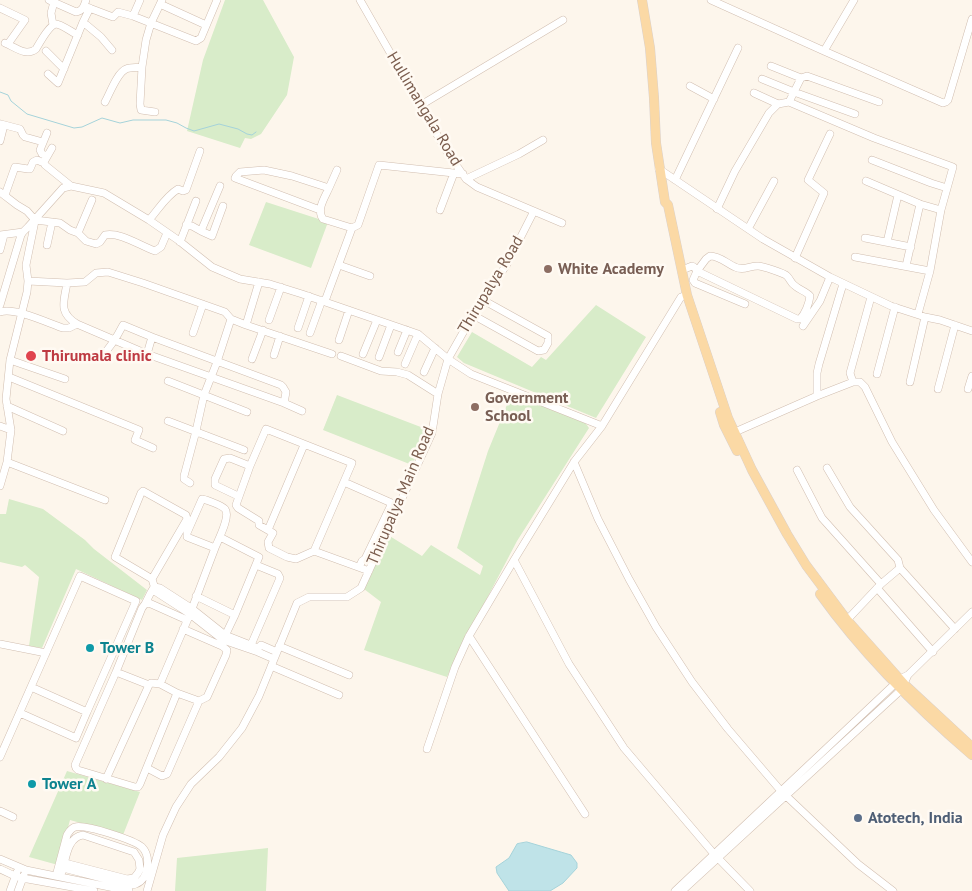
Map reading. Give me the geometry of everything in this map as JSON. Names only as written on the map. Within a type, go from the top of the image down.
[{"type":"main road","points":[[642,0],[650,48],[656,143],[665,202],[665,215],[684,296],[724,424],[783,538],[840,621],[972,747]]},
{"type":"main road","points":[[665,202],[668,205],[682,270],[684,296],[728,418],[752,470],[787,534],[806,565],[847,620],[902,682],[972,755]]},
{"type":"street","points":[[133,16],[140,0]]},
{"type":"street","points":[[87,4],[113,17],[118,12],[133,16],[196,41],[201,38],[217,0]]},
{"type":"street","name":"Hullimangala Road","points":[[360,0],[447,152],[465,176],[477,187],[562,223]]},
{"type":"street","points":[[711,0],[943,103],[948,100],[972,19]]},
{"type":"street","points":[[824,51],[854,0]]},
{"type":"street","points":[[53,25],[52,1],[76,12],[79,12],[87,4]]},
{"type":"street","points":[[155,112],[141,110],[142,67],[146,40],[151,23],[161,2],[206,25]]},
{"type":"street","points":[[48,74],[58,83],[78,36],[87,4]]},
{"type":"street","points":[[0,8],[24,20],[6,43],[24,52],[33,52],[53,25],[59,25],[78,36]]},
{"type":"street","points":[[421,105],[563,20]]},
{"type":"street","points":[[83,22],[112,50]]},
{"type":"street","points":[[676,180],[738,48]]},
{"type":"street","points":[[46,51],[64,69]]},
{"type":"street","points":[[771,66],[801,78],[807,76],[880,102]]},
{"type":"street","points":[[105,102],[118,77],[124,70],[142,67]]},
{"type":"street","points":[[789,102],[801,78]]},
{"type":"street","points":[[762,79],[855,114]]},
{"type":"street","points":[[690,86],[714,99]]},
{"type":"street","points":[[754,93],[778,104]]},
{"type":"street","points":[[717,209],[735,171],[769,113],[778,104],[789,102],[874,138],[953,167],[941,210],[910,382]]},
{"type":"street","points":[[0,124],[3,131],[0,141]]},
{"type":"street","points":[[0,124],[20,128],[24,136],[43,142]]},
{"type":"street","points":[[46,160],[40,148],[47,133]]},
{"type":"street","points":[[795,258],[824,193],[808,180],[830,134]]},
{"type":"street","points":[[310,333],[352,228],[358,225],[380,165],[454,173],[465,176],[519,154],[543,140]]},
{"type":"street","points":[[52,148],[45,165],[71,186]]},
{"type":"street","points":[[149,220],[174,192],[186,190],[200,151]]},
{"type":"street","points":[[46,160],[37,160],[28,169],[15,167],[2,194],[27,211],[35,220],[60,223],[78,233],[86,241],[96,244],[105,235],[110,234],[132,240],[155,251],[162,247],[167,233]]},
{"type":"street","points":[[872,160],[947,188]]},
{"type":"street","points":[[659,169],[748,229],[795,258],[843,284],[895,307],[972,331]]},
{"type":"street","points":[[320,210],[236,178],[236,176],[240,172],[264,170],[292,176],[329,188]]},
{"type":"street","points":[[337,170],[320,214],[323,218],[352,228]]},
{"type":"street","points":[[440,210],[454,173]]},
{"type":"street","points":[[748,229],[774,181]]},
{"type":"street","points":[[866,182],[920,204],[941,210]]},
{"type":"street","points":[[0,305],[21,235],[63,188],[71,186],[104,193],[149,220],[212,267],[240,279],[281,287],[418,334],[471,374],[602,426]]},
{"type":"street","points":[[201,232],[220,186]]},
{"type":"street","points":[[887,242],[898,195]]},
{"type":"street","points":[[78,233],[92,200]]},
{"type":"street","points":[[180,242],[196,201]]},
{"type":"street","points":[[906,266],[912,247],[920,204]]},
{"type":"street","points":[[186,226],[192,226],[212,236],[224,206]]},
{"type":"street","name":"Thirupalya Road","points":[[448,358],[482,300],[507,264],[534,211]]},
{"type":"street","points":[[0,486],[11,430],[6,390],[10,360],[28,281],[26,265],[35,220]]},
{"type":"street","points":[[47,244],[52,222]]},
{"type":"street","points":[[0,250],[2,235],[23,232]]},
{"type":"street","points":[[865,238],[912,247]]},
{"type":"street","points":[[682,270],[692,266],[697,271],[800,319],[810,296],[795,286],[784,274],[758,266],[744,269],[735,267],[716,256],[710,256],[706,259],[697,271],[693,280],[745,304]]},
{"type":"street","points":[[855,257],[930,271]]},
{"type":"street","points":[[339,264],[370,276]]},
{"type":"street","points":[[28,281],[68,284],[85,282],[96,273],[108,272],[225,312],[231,319],[332,354]]},
{"type":"street","points":[[803,326],[820,300],[830,277]]},
{"type":"street","points":[[246,324],[259,282]]},
{"type":"street","points":[[68,284],[64,311],[69,319],[77,324],[147,354],[302,411]]},
{"type":"street","points":[[817,396],[819,364],[843,284]]},
{"type":"street","points":[[269,320],[281,287]]},
{"type":"street","points":[[298,328],[309,296]]},
{"type":"street","points":[[427,749],[454,667],[470,636],[574,462],[602,426],[684,296]]},
{"type":"street","points":[[853,382],[850,374],[871,297]]},
{"type":"street","points":[[473,315],[538,352],[544,350],[548,343],[548,336],[482,300]]},
{"type":"street","points":[[193,333],[203,304]]},
{"type":"street","points":[[877,374],[895,307]]},
{"type":"street","points":[[0,312],[7,310],[21,313],[63,328],[69,328],[77,324]]},
{"type":"street","points":[[339,340],[349,310]]},
{"type":"street","points":[[190,483],[184,476],[204,395],[231,319]]},
{"type":"street","points":[[363,354],[377,320]]},
{"type":"street","points":[[85,355],[96,358],[100,357],[115,340],[123,325],[281,385],[286,392],[284,403]]},
{"type":"street","points":[[379,357],[391,325]]},
{"type":"street","points":[[938,389],[955,325]]},
{"type":"street","points":[[252,359],[263,330]]},
{"type":"street","points":[[398,352],[407,330]]},
{"type":"street","points":[[405,364],[418,334]]},
{"type":"street","points":[[274,355],[280,336]]},
{"type":"street","points":[[147,354],[152,337]]},
{"type":"street","points":[[424,372],[435,348]]},
{"type":"street","points":[[341,356],[382,371],[408,375],[438,394]]},
{"type":"street","name":"Thirupalya Main Road","points":[[147,891],[164,835],[176,807],[191,784],[219,757],[242,728],[259,696],[297,603],[309,597],[347,597],[361,588],[395,505],[432,433],[438,394],[448,358]]},
{"type":"street","points":[[10,360],[65,380]]},
{"type":"street","points":[[968,389],[972,376]]},
{"type":"street","points":[[9,377],[139,430],[135,440],[153,448]]},
{"type":"street","points":[[168,381],[247,412]]},
{"type":"street","points":[[735,432],[817,396],[853,382],[860,382],[865,387],[892,442],[934,510],[972,562]]},
{"type":"street","points":[[7,406],[63,430]]},
{"type":"street","points":[[168,421],[244,450]]},
{"type":"street","points":[[0,426],[11,430]]},
{"type":"street","points":[[266,429],[352,463],[314,551],[296,559],[287,557],[269,548],[268,542],[273,533],[259,526],[259,521],[238,508],[236,503],[250,466],[266,429]]},
{"type":"street","points":[[268,530],[304,444]]},
{"type":"street","points":[[238,496],[215,485],[215,479],[226,458],[250,466]]},
{"type":"street","points":[[574,462],[598,519],[629,579],[656,627],[692,682],[728,729],[784,793],[858,864],[893,891]]},
{"type":"street","points":[[4,466],[105,500]]},
{"type":"street","points":[[827,468],[850,507],[898,560],[900,568],[955,629]]},
{"type":"street","points":[[797,470],[822,518],[933,652]]},
{"type":"street","points":[[344,482],[395,505],[359,567]]},
{"type":"street","points":[[152,579],[115,557],[143,491],[186,515],[187,519],[152,579],[154,588],[142,608],[75,765],[76,768],[106,779],[138,787],[176,693]]},
{"type":"street","points":[[160,684],[190,614],[220,537],[227,516],[226,510],[222,507],[202,499],[187,537],[215,548]]},
{"type":"street","points":[[220,537],[259,557],[223,640]]},
{"type":"street","points":[[314,551],[369,571]]},
{"type":"street","points":[[514,560],[570,664],[624,748],[716,856],[750,891]]},
{"type":"street","points":[[256,565],[278,574],[280,578],[256,649]]},
{"type":"street","points":[[847,620],[879,586],[900,568]]},
{"type":"street","points":[[0,757],[80,576],[136,601],[76,738],[20,713]]},
{"type":"street","points":[[147,768],[162,776],[167,774],[198,701],[207,697],[227,650],[223,640],[160,588],[154,588]]},
{"type":"street","points":[[196,596],[235,615]]},
{"type":"street","points":[[145,604],[149,603],[190,614]]},
{"type":"street","points":[[675,891],[784,793],[902,682],[972,612]]},
{"type":"street","points":[[183,629],[256,649]]},
{"type":"street","points":[[470,636],[585,814]]},
{"type":"street","points":[[0,644],[46,653]]},
{"type":"street","points":[[256,649],[261,644],[275,656],[339,696]]},
{"type":"street","points":[[275,656],[349,675]]},
{"type":"street","points":[[116,672],[149,685],[151,683],[160,684],[176,693],[198,701]]},
{"type":"street","points":[[106,779],[149,685]]},
{"type":"street","points":[[31,687],[87,712]]},
{"type":"street","points":[[0,811],[13,817]]},
{"type":"street","points":[[58,877],[67,835],[75,827],[83,826],[114,834],[138,844],[144,848],[147,855],[147,868],[144,877],[133,885],[64,865]]},
{"type":"street","points":[[58,877],[72,840],[76,836],[83,835],[134,852],[139,860],[140,869],[134,878],[127,879],[64,865]]},
{"type":"street","points":[[682,891],[716,856]]},
{"type":"street","points":[[0,859],[26,870],[129,891]]},
{"type":"street","points":[[18,867],[18,891]]},
{"type":"street","points":[[0,869],[19,877],[94,891]]},
{"type":"street","points":[[10,891],[26,870]]},
{"type":"green space","points":[[225,0],[263,0],[294,57],[287,95],[261,134],[251,139],[245,138],[240,148],[187,131],[203,60]]},
{"type":"green space","points":[[266,202],[328,222],[311,268],[249,245]]},
{"type":"green space","points":[[596,305],[646,337],[596,418],[464,363],[457,357],[472,332],[532,367],[541,357],[546,360]]},
{"type":"green space","points":[[337,395],[426,429],[423,442],[412,465],[323,430]]},
{"type":"green space","points":[[511,395],[584,421],[589,428],[517,541],[447,677],[364,650],[381,602],[364,589],[388,535],[422,556],[431,545],[480,575],[483,566],[457,548],[488,451]]},
{"type":"green space","points":[[9,499],[43,509],[85,540],[147,590],[142,600],[76,569],[42,648],[29,646],[39,577],[25,565],[22,567],[0,562],[0,514],[6,514]]},
{"type":"green space","points":[[67,771],[140,792],[123,835],[70,820],[58,865],[29,857]]},
{"type":"green space","points":[[268,848],[266,891],[175,891],[177,858]]},
{"type":"water","points":[[527,842],[571,855],[577,863],[577,868],[563,883],[550,891],[509,891],[497,873],[496,867],[509,858],[517,844]]},
{"type":"waterway","points":[[0,92],[8,95],[11,101],[27,114],[74,128],[82,127],[102,118],[120,123],[133,120],[166,120],[194,131],[219,124],[238,129],[247,134],[252,135],[256,132]]},
{"type":"place","name":"White Academy","points":[[548,269]]},
{"type":"place","name":"Thirumala clinic","points":[[31,356]]},
{"type":"place","name":"Government School","points":[[475,407]]},
{"type":"place","name":"Tower B","points":[[90,648]]},
{"type":"place","name":"Tower A","points":[[32,784]]},
{"type":"place","name":"Atotech, India","points":[[858,818]]}]
